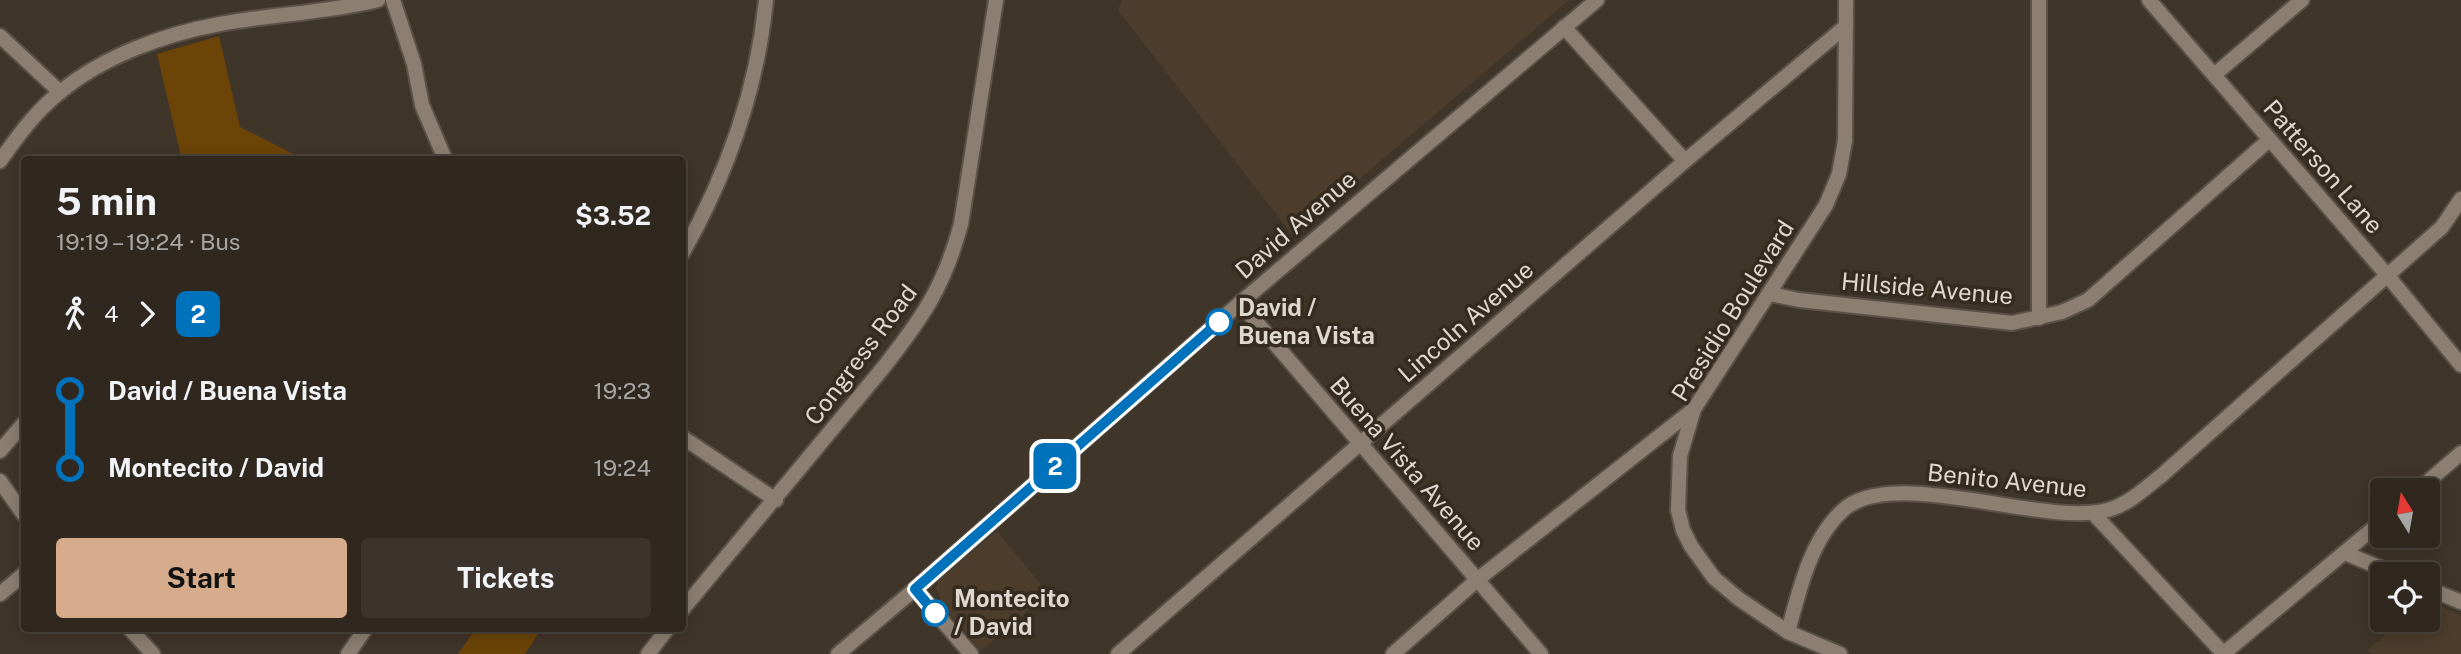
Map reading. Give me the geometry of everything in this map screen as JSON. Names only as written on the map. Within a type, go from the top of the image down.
[{"type":"street","points":[[0,161],[27,123],[60,92],[113,60],[148,44],[185,32],[233,22],[330,10],[378,0]]},
{"type":"street","points":[[393,0],[414,64],[422,105],[444,156]]},
{"type":"street","points":[[686,247],[712,198],[742,120],[763,33],[766,0]]},
{"type":"street","name":"Congress Road","points":[[686,605],[910,333],[944,277],[961,224],[996,0]]},
{"type":"street","name":"David Avenue","points":[[838,654],[1240,303],[1597,0]]},
{"type":"street","name":"Presidio Boulevard","points":[[1840,654],[1788,632],[1714,578],[1691,546],[1678,510],[1680,456],[1694,408],[1826,205],[1839,174],[1845,141],[1846,0]]},
{"type":"street","points":[[2039,0],[2039,318]]},
{"type":"street","name":"Patterson Lane","points":[[2148,0],[2387,275],[2461,365]]},
{"type":"street","points":[[2214,75],[2302,0]]},
{"type":"street","name":"Lincoln Avenue","points":[[1118,654],[1685,161],[1846,26]]},
{"type":"street","points":[[1564,27],[1685,161]]},
{"type":"street","points":[[0,36],[60,92]]},
{"type":"street","name":"Hillside Avenue","points":[[1770,294],[1799,300],[2012,323],[2063,312],[2088,300],[2269,140]]},
{"type":"street","name":"Benito Avenue","points":[[1788,632],[1815,550],[1836,517],[1856,501],[1885,492],[1976,500],[2058,513],[2092,513],[2120,506],[2162,475],[2442,227],[2461,199]]},
{"type":"street","name":"Buena Vista Avenue","points":[[1240,303],[1541,654]]},
{"type":"street","points":[[1393,654],[1477,580],[1694,408]]},
{"type":"street","points":[[0,452],[21,427]]},
{"type":"street","points":[[686,440],[776,499]]},
{"type":"street","points":[[2432,478],[2461,453]]},
{"type":"street","points":[[0,481],[21,511]]},
{"type":"street","points":[[2092,513],[2223,654],[2370,531]]},
{"type":"street","points":[[2345,553],[2370,564]]},
{"type":"street","points":[[0,594],[21,576]]},
{"type":"street","points":[[915,589],[971,654]]},
{"type":"street","points":[[2440,593],[2461,602]]},
{"type":"street","points":[[133,632],[153,654]]},
{"type":"street","points":[[348,654],[363,632]]},
{"type":"street","points":[[648,654],[665,632]]},
{"type":"shaded area","points":[[1122,0],[1569,0],[1293,236],[1118,10]]},
{"type":"shaded area","points":[[219,36],[240,127],[297,156],[181,156],[157,54]]},
{"type":"shaded area","points":[[997,531],[1048,593],[981,651],[944,607],[936,588],[938,581]]},
{"type":"shaded area","points":[[2440,606],[2461,616],[2461,654],[2371,654],[2368,650],[2388,632],[2440,632]]},
{"type":"shaded area","points":[[473,632],[539,632],[525,654],[458,654]]},
{"type":"bus line","name":"2","points":[[935,613],[915,589],[1219,322]]},
{"type":"place","name":"David / Buena Vista","points":[[1219,322]]},
{"type":"place","name":"Montecito / David","points":[[935,613]]}]
